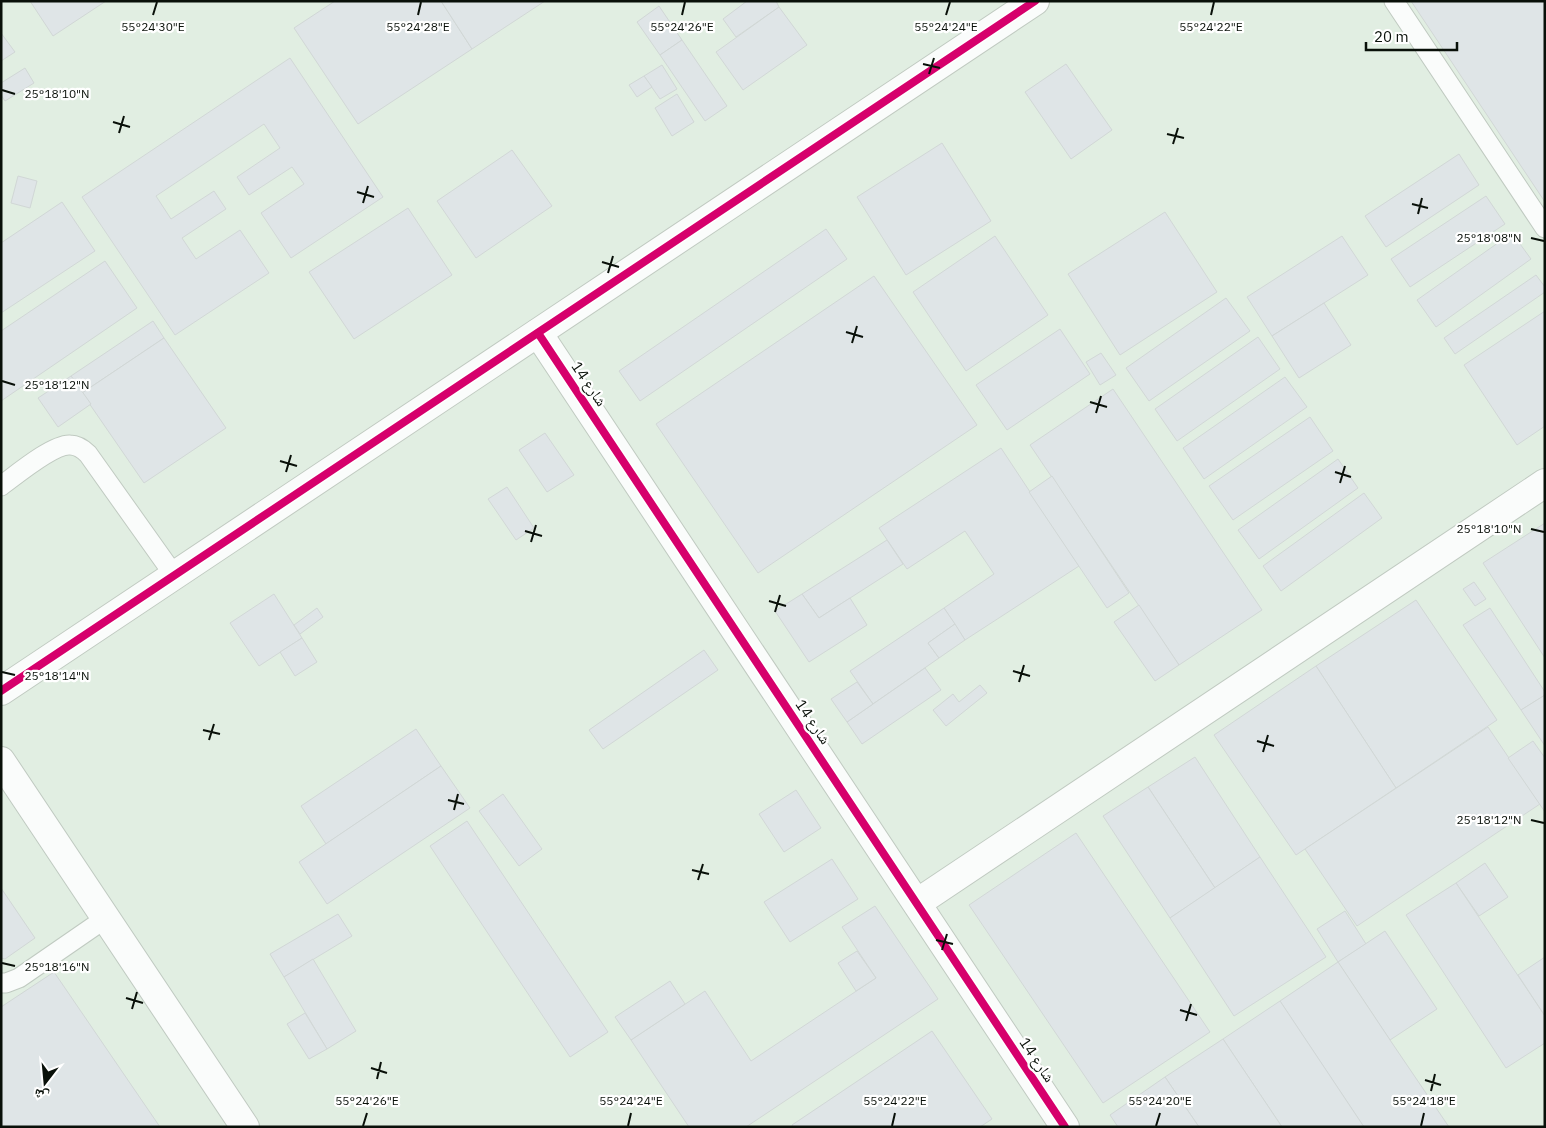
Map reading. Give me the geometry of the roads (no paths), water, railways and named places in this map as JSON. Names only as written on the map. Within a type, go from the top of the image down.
[{"type":"street","points":[[1,691],[1035,1]]},
{"type":"street","name":"شارع 14","points":[[538,333],[1065,1127]]},
{"type":"street","points":[[917,903],[1545,484]]},
{"type":"street","points":[[1,761],[246,1127]]},
{"type":"lane","points":[[1394,1],[1545,228]]},
{"type":"lane","points":[[1,486],[54,449],[70,445],[80,448],[88,454],[174,575]]},
{"type":"lane","points":[[1,983],[19,978],[106,918]]}]
